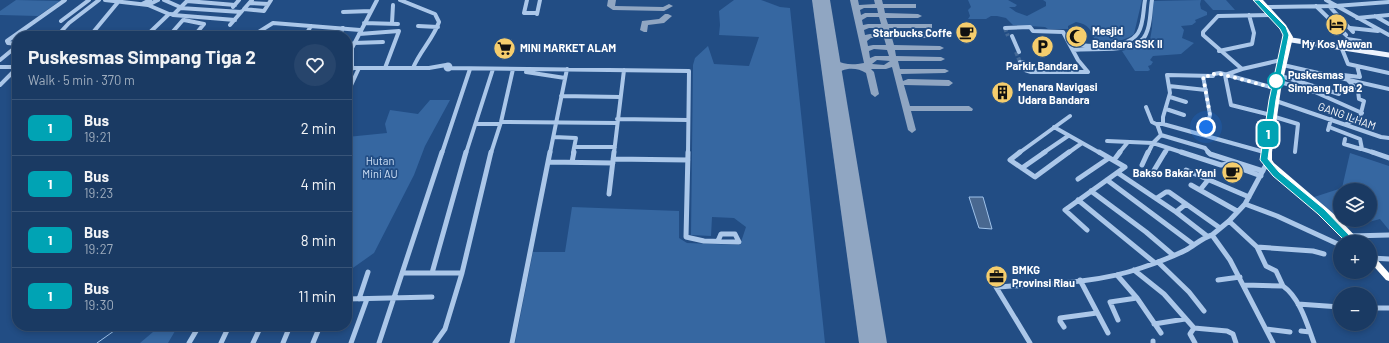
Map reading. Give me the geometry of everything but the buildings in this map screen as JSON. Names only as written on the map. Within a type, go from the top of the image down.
[{"type":"highway","points":[[1256,0],[1283,29],[1287,39]]},
{"type":"highway","points":[[1260,0],[1286,29],[1289,35],[1277,88],[1269,163]]},
{"type":"highway","points":[[1283,62],[1281,79],[1277,88],[1276,101],[1264,157],[1291,183],[1332,217],[1348,235]]},
{"type":"highway","points":[[1377,267],[1389,284]]},
{"type":"main road","points":[[1287,39],[1342,49],[1389,55]]},
{"type":"street","points":[[21,31],[65,0]]},
{"type":"street","points":[[61,21],[89,0]]},
{"type":"street","points":[[62,31],[69,23],[99,0]]},
{"type":"street","points":[[105,0],[148,5],[184,20],[204,24],[198,31]]},
{"type":"street","points":[[131,3],[136,0]]},
{"type":"street","points":[[142,4],[150,0]]},
{"type":"street","points":[[148,5],[158,0]]},
{"type":"street","points":[[164,0],[180,8],[262,12],[266,10],[271,0]]},
{"type":"street","points":[[171,3],[178,0]]},
{"type":"street","points":[[152,31],[188,0],[235,5]]},
{"type":"street","points":[[229,11],[239,0]]},
{"type":"street","points":[[352,49],[377,0]]},
{"type":"street","points":[[400,0],[435,14],[440,22],[423,47],[413,68]]},
{"type":"street","points":[[527,0],[524,13],[537,15],[540,0]]},
{"type":"street","points":[[1070,44],[1105,45],[1126,43],[1132,40],[1137,35],[1146,0]]},
{"type":"street","points":[[1073,50],[1113,49],[1131,46],[1138,43],[1146,36],[1152,0]]},
{"type":"street","points":[[1326,0],[1389,35]]},
{"type":"street","points":[[94,31],[119,1]]},
{"type":"street","points":[[1266,7],[1335,6],[1379,1],[1389,2]]},
{"type":"street","points":[[230,25],[251,2],[268,4]]},
{"type":"street","points":[[392,23],[393,5]]},
{"type":"street","points":[[1316,6],[1346,35],[1360,41],[1366,52]]},
{"type":"street","points":[[1329,6],[1350,29]]},
{"type":"street","points":[[205,18],[212,10]]},
{"type":"street","points":[[343,12],[371,11]]},
{"type":"street","points":[[171,15],[235,20]]},
{"type":"street","points":[[1219,51],[1252,44],[1254,33],[1249,15]]},
{"type":"street","points":[[1242,69],[1219,51],[1203,35],[1203,32],[1218,16],[1270,15]]},
{"type":"street","points":[[1142,16],[1149,18]]},
{"type":"street","points":[[1375,16],[1389,24]]},
{"type":"street","points":[[1357,18],[1389,16]]},
{"type":"street","points":[[174,31],[184,20]]},
{"type":"street","points":[[260,31],[272,23],[343,28],[360,32],[400,31]]},
{"type":"street","points":[[364,23],[392,23],[400,25],[400,31],[385,68]]},
{"type":"street","points":[[308,31],[311,26]]},
{"type":"street","points":[[418,26],[438,27]]},
{"type":"street","points":[[1007,28],[1030,27],[1033,30],[1061,32],[1065,34],[1080,69]]},
{"type":"street","points":[[1338,27],[1382,32]]},
{"type":"street","points":[[1346,35],[1350,29]]},
{"type":"street","points":[[1010,36],[1018,52]]},
{"type":"street","points":[[12,37],[7,41],[8,43],[12,44]]},
{"type":"street","points":[[354,43],[383,42]]},
{"type":"street","points":[[0,60],[12,49]]},
{"type":"street","points":[[1342,49],[1346,63],[1389,73]]},
{"type":"street","points":[[1080,69],[1035,70],[1022,62],[1025,70],[1031,72],[1080,69],[1088,72],[1080,69]]},
{"type":"street","points":[[1225,74],[1242,69],[1283,62],[1347,80],[1389,89]]},
{"type":"street","points":[[1346,124],[1356,120],[1362,113],[1364,101],[1359,98],[1359,92],[1343,74],[1360,77],[1357,66]]},
{"type":"street","points":[[0,67],[12,67]]},
{"type":"street","points":[[352,68],[447,67],[470,69],[689,70],[686,237],[691,240],[718,241]]},
{"type":"street","points":[[352,83],[359,68]]},
{"type":"street","points":[[379,343],[470,69]]},
{"type":"street","points":[[432,273],[493,69]]},
{"type":"street","points":[[435,343],[445,329],[462,273],[493,144],[500,123],[513,69]]},
{"type":"street","points":[[521,69],[524,71],[565,78]]},
{"type":"street","points":[[512,343],[567,69]]},
{"type":"street","points":[[609,194],[624,70]]},
{"type":"street","points":[[0,86],[12,73]]},
{"type":"street","points":[[1163,124],[1163,117],[1170,97],[1167,75],[1213,76],[1214,74],[1225,74],[1277,88]]},
{"type":"street","points":[[1225,74],[1232,105],[1298,124],[1295,152]]},
{"type":"street","points":[[1203,76],[1210,115],[1210,120],[1204,131],[1204,135]]},
{"type":"street","points":[[1281,79],[1339,94]]},
{"type":"street","points":[[1281,79],[1362,113]]},
{"type":"street","points":[[1169,86],[1206,90]]},
{"type":"street","points":[[561,96],[620,97]]},
{"type":"street","points":[[1170,97],[1186,102]]},
{"type":"street","name":"GANG ILHAM","points":[[1276,101],[1381,137],[1389,138]]},
{"type":"street","points":[[1146,107],[1152,122],[1156,124],[1160,135]]},
{"type":"street","points":[[1166,110],[1184,115]]},
{"type":"street","points":[[1070,116],[1010,158],[1035,177],[1082,144]]},
{"type":"street","points":[[1331,119],[1328,129],[1360,139],[1361,149]]},
{"type":"street","points":[[476,124],[688,120]]},
{"type":"street","points":[[1156,124],[1163,124],[1264,152]]},
{"type":"street","points":[[1054,126],[1082,144],[1126,167],[1090,191],[1065,211],[1087,230]]},
{"type":"street","points":[[1142,165],[1153,143],[1160,135]]},
{"type":"street","points":[[1160,135],[1205,148],[1210,154],[1262,173]]},
{"type":"street","points":[[1022,168],[1068,136]]},
{"type":"street","points":[[554,137],[574,137],[576,140],[572,162]]},
{"type":"street","points":[[1345,139],[1344,144],[1389,158]]},
{"type":"street","points":[[1107,141],[1153,143],[1221,165],[1229,164],[1262,173]]},
{"type":"street","points":[[1078,179],[1112,159],[1128,142]]},
{"type":"street","points":[[575,147],[615,147]]},
{"type":"street","points":[[1154,172],[1168,148]]},
{"type":"street","points":[[549,162],[688,160]]},
{"type":"street","points":[[1030,343],[996,287],[1067,283],[1116,275],[1134,270],[1173,255],[1194,245],[1229,221],[1245,204],[1269,163]]},
{"type":"street","points":[[1186,170],[1249,197]]},
{"type":"street","points":[[1118,173],[1157,198],[1209,235],[1226,253],[1273,343]]},
{"type":"street","points":[[1107,180],[1194,245]]},
{"type":"street","points":[[1200,190],[1208,180]]},
{"type":"street","points":[[1190,185],[1238,211]]},
{"type":"street","points":[[1090,191],[1146,232],[1173,255]]},
{"type":"street","points":[[1157,198],[1167,192],[1220,228]]},
{"type":"street","points":[[1078,200],[1156,262],[1189,292],[1204,311]]},
{"type":"street","points":[[1176,212],[1186,204]]},
{"type":"street","points":[[1245,204],[1277,216],[1333,242]]},
{"type":"street","points":[[1229,221],[1257,247],[1266,266],[1276,271],[1283,286],[1287,288],[1298,304],[1314,343]]},
{"type":"street","points":[[1377,236],[1389,235]]},
{"type":"street","points":[[1257,247],[1313,251],[1324,254]]},
{"type":"street","points":[[1377,259],[1389,259]]},
{"type":"street","points":[[1134,270],[1164,294],[1194,328],[1227,331],[1233,334],[1236,343]]},
{"type":"street","points":[[359,299],[368,272]]},
{"type":"street","points":[[403,273],[462,273]]},
{"type":"street","points":[[1116,275],[1137,298],[1161,333]]},
{"type":"street","points":[[1218,280],[1240,278]]},
{"type":"street","points":[[1080,280],[1108,333]]},
{"type":"street","points":[[1244,285],[1283,286]]},
{"type":"street","points":[[352,299],[432,297]]},
{"type":"street","points":[[1118,320],[1110,302],[1137,298]]},
{"type":"street","points":[[351,343],[367,299]]},
{"type":"street","points":[[1298,304],[1333,306]]},
{"type":"street","points":[[1377,308],[1389,308]]},
{"type":"street","points":[[1064,327],[1060,321],[1060,318],[1097,313]]},
{"type":"street","points":[[1154,324],[1185,319]]},
{"type":"street","points":[[1194,328],[1190,334],[1195,343]]},
{"type":"street","points":[[1266,329],[1290,332]]},
{"type":"street","points":[[190,343],[196,331]]},
{"type":"street","points":[[221,343],[227,331]]},
{"type":"street","points":[[253,343],[259,331]]},
{"type":"street","points":[[283,343],[288,331]]},
{"type":"street","points":[[313,343],[318,331]]},
{"type":"street","points":[[1301,331],[1310,332]]},
{"type":"green space","points":[[16,0],[60,1],[38,16],[0,15],[0,11]]},
{"type":"green space","points":[[734,0],[761,0],[780,7],[790,8],[825,343],[515,343],[533,252],[565,252],[572,207],[679,211],[679,238],[687,243],[740,245],[746,227],[734,218],[712,217],[711,236],[691,235],[693,65],[695,58],[708,46],[714,64],[749,66],[759,37],[719,35],[719,11]]},
{"type":"green space","points":[[968,0],[1008,0],[1017,5],[1015,7],[1009,7],[1016,12],[1027,16],[1046,6],[1046,2],[1043,0],[1142,0],[1134,34],[1125,39],[1111,42],[1095,42],[1089,28],[1084,24],[1076,22],[1068,26],[1068,29],[1048,29],[1045,27],[1013,25],[1006,18],[997,16],[991,16],[986,19],[968,19],[970,16],[968,10],[971,7]]},
{"type":"green space","points":[[1201,0],[1201,9],[1207,12],[1207,15],[1195,20],[1196,22],[1192,25],[1181,26],[1184,30],[1182,38],[1194,43],[1181,54],[1153,56],[1150,60],[1153,62],[1148,66],[1150,70],[1135,71],[1122,51],[1142,45],[1150,40],[1153,1]]},
{"type":"green space","points":[[1204,0],[1226,0],[1235,10],[1213,10]]},
{"type":"green space","name":"Hutan Mini AU","points":[[430,100],[450,100],[425,146],[414,175],[374,253],[352,269],[352,136],[387,133],[385,124],[390,110],[418,114]]},
{"type":"green space","points":[[1350,153],[1389,166],[1389,230],[1380,219],[1377,220],[1377,183],[1343,183]]},
{"type":"green space","points":[[1333,191],[1333,217],[1311,198]]},
{"type":"green space","points":[[154,331],[175,331],[168,343],[140,343]]},
{"type":"shaded area","points":[[969,197],[983,197],[992,229],[979,228]]},
{"type":"waterway","points":[[97,343],[114,331]]},
{"type":"taxiway","points":[[612,0],[611,6],[613,8],[664,9],[669,6]]},
{"type":"taxiway","points":[[854,0],[868,64],[864,66]]},
{"type":"taxiway","points":[[878,0],[880,6]]},
{"type":"taxiway","points":[[857,9],[863,6],[880,6]]},
{"type":"taxiway","points":[[880,6],[913,6]]},
{"type":"taxiway","points":[[880,6],[882,15]]},
{"type":"taxiway","points":[[859,19],[865,15],[882,15]]},
{"type":"taxiway","points":[[882,15],[918,16]]},
{"type":"taxiway","points":[[882,15],[885,26]]},
{"type":"taxiway","points":[[644,30],[645,23],[661,21],[668,16]]},
{"type":"taxiway","points":[[861,29],[868,26],[885,26]]},
{"type":"taxiway","points":[[885,26],[929,26]]},
{"type":"taxiway","points":[[885,26],[887,36]]},
{"type":"taxiway","points":[[864,39],[870,36],[887,36]]},
{"type":"taxiway","points":[[887,36],[934,36]]},
{"type":"taxiway","points":[[887,36],[890,47]]},
{"type":"taxiway","points":[[866,50],[873,47],[890,47]]},
{"type":"taxiway","points":[[890,47],[940,48]]},
{"type":"taxiway","points":[[890,47],[893,58]]},
{"type":"taxiway","points":[[830,57],[831,61],[839,65],[850,67],[862,67]]},
{"type":"taxiway","points":[[869,62],[875,58],[893,58]]},
{"type":"taxiway","points":[[893,58],[941,59]]},
{"type":"taxiway","points":[[893,58],[906,109]]},
{"type":"taxiway","points":[[864,66],[886,67],[894,62]]},
{"type":"taxiway","points":[[832,74],[836,69],[843,66]]},
{"type":"taxiway","points":[[862,67],[870,72],[875,94]]},
{"type":"taxiway","points":[[897,72],[945,71]]},
{"type":"taxiway","points":[[900,84],[908,82],[949,83]]},
{"type":"taxiway","points":[[906,109],[912,130]]},
{"type":"taxiway","points":[[906,109],[969,109]]},
{"type":"runway","points":[[821,0],[873,343]]},
{"type":"tunnel","points":[[1005,28],[1008,36]]},
{"type":"tunnel","points":[[1016,52],[1020,62]]},
{"type":"bus line","name":"1","points":[[1256,0],[1283,29],[1286,35],[1275,88],[1264,160],[1276,174],[1321,211],[1344,235]]},
{"type":"place","name":"My Kos Wawan","points":[[1337,24]]},
{"type":"place","name":"Starbucks Coffe","points":[[967,33]]},
{"type":"place","name":"Mesjid Bandara SSK II","points":[[1076,37]]},
{"type":"place","name":"Parkir Bandara","points":[[1042,46]]},
{"type":"place","name":"MINI MARKET ALAM","points":[[505,48]]},
{"type":"place","name":"Puskesmas Simpang Tiga 2","points":[[1276,81]]},
{"type":"place","name":"Menara Navigasi Udara Bandara","points":[[1002,93]]},
{"type":"place","name":"Bakso Bakar Yani","points":[[1232,173]]},
{"type":"place","name":"BMKG Provinsi Riau","points":[[996,276]]},
{"type":"route","points":[[1206,127],[1210,120],[1210,115],[1203,76],[1225,74],[1275,88],[1276,81]]}]
